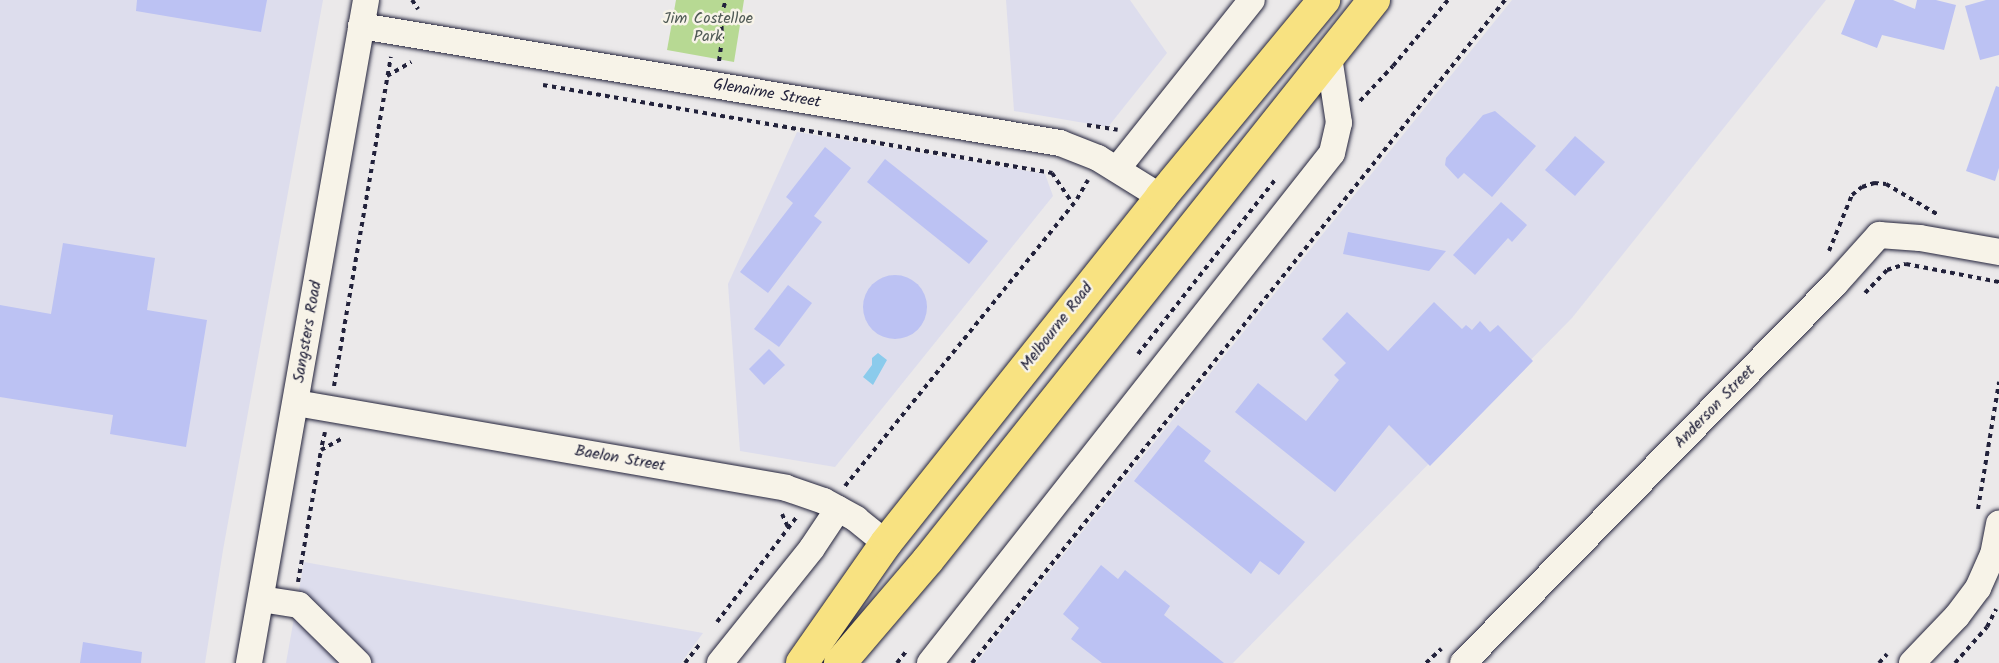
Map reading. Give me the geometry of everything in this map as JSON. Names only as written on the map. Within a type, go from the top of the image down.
[{"type":"main road","name":"Melbourne Road","points":[[802,663],[886,543],[1161,197],[1324,0]]},
{"type":"main road","points":[[840,663],[928,560],[1374,0]]},
{"type":"main road","points":[[1280,55],[1320,67]]},
{"type":"main road","name":"Baelon Street","points":[[886,543],[928,560]]},
{"type":"street","name":"Sangsters Road","points":[[249,663],[366,0]]},
{"type":"street","points":[[1108,164],[1252,0]]},
{"type":"street","name":"Glenairne Street","points":[[361,26],[1060,143],[1108,164],[1161,197]]},
{"type":"street","points":[[930,663],[1332,153],[1339,123],[1320,67]]},
{"type":"street","name":"Anderson Street","points":[[1463,663],[1835,284],[1879,235],[1920,238],[1999,252]]},
{"type":"street","name":"Baelon Street","points":[[296,403],[795,490],[831,505],[886,543]]},
{"type":"street","points":[[720,663],[799,564],[831,505]]},
{"type":"street","points":[[1904,655],[1957,616],[1978,588],[1992,555],[1989,517]]},
{"type":"street","points":[[261,599],[299,605],[358,663]]},
{"type":"path","points":[[718,62],[722,40],[721,16],[726,0]]},
{"type":"path","points":[[972,663],[1505,0]]},
{"type":"path","points":[[294,604],[395,31]]},
{"type":"path","points":[[387,76],[408,61],[420,63]]},
{"type":"path","points":[[537,84],[1052,173],[1073,204]]},
{"type":"path","points":[[713,628],[796,518],[831,505],[1073,204],[1108,164],[1120,130]]},
{"type":"path","points":[[1863,295],[1887,270],[1906,264],[1999,282]]},
{"type":"path","points":[[1989,517],[1999,382]]},
{"type":"path","points":[[321,450],[342,438],[354,440]]},
{"type":"path","points":[[770,513],[782,514],[789,530]]},
{"type":"path","points":[[1955,663],[1987,627],[1999,604]]},
{"type":"path","points":[[685,663],[706,636]]},
{"type":"path","points":[[1879,663],[1904,655]]},
{"type":"shaded area","points":[[0,0],[323,0],[223,550],[205,663],[0,663]]},
{"type":"shaded area","points":[[1006,0],[1130,0],[1167,53],[1108,127],[1014,111]]},
{"type":"shaded area","points":[[1512,0],[1826,0],[1572,318],[1233,663],[976,663]]},
{"type":"shaded area","points":[[797,132],[1045,174],[1053,196],[835,467],[740,451],[728,284]]},
{"type":"shaded area","points":[[304,562],[703,633],[681,663],[286,663]]},
{"type":"green space","name":"Jim Costelloe Park","points":[[676,0],[744,0],[734,62],[667,50]]},
{"type":"water","points":[[878,353],[887,360],[873,385],[863,377],[872,365],[872,358]]},
{"type":"building","points":[[137,0],[267,0],[261,32],[136,11]]},
{"type":"building","points":[[1855,0],[1893,0],[1915,9],[1917,0],[1936,0],[1956,5],[1944,50],[1882,35],[1877,48],[1841,34]]},
{"type":"building","points":[[1986,0],[1999,0],[1999,55],[1980,60],[1965,6]]},
{"type":"building","points":[[1996,86],[1999,87],[1999,168],[1995,181],[1966,171]]},
{"type":"building","points":[[1495,111],[1536,146],[1492,197],[1464,173],[1458,179],[1445,165],[1446,158],[1483,115]]},
{"type":"building","points":[[1575,136],[1605,162],[1575,196],[1545,170]]},
{"type":"building","points":[[825,147],[851,168],[814,216],[822,222],[768,293],[740,272],[793,203],[786,197]]},
{"type":"building","points":[[885,159],[988,241],[969,264],[867,182]]},
{"type":"building","points":[[1501,202],[1527,225],[1512,242],[1508,238],[1475,275],[1453,255]]},
{"type":"building","points":[[1348,232],[1446,251],[1429,271],[1343,254]]},
{"type":"building","points":[[63,243],[155,258],[147,310],[207,320],[186,447],[110,434],[113,415],[0,397],[0,305],[51,314]]},
{"type":"building","points":[[895,275],[913,281],[921,289],[927,307],[921,325],[913,333],[895,339],[877,333],[869,325],[863,307],[869,289],[877,281]]},
{"type":"building","points":[[788,285],[812,303],[779,347],[754,329]]},
{"type":"building","points":[[1434,302],[1462,329],[1466,325],[1472,330],[1480,321],[1490,332],[1498,325],[1533,361],[1430,466],[1389,425],[1335,492],[1235,412],[1258,383],[1306,421],[1339,380],[1334,375],[1346,363],[1322,339],[1347,312],[1388,351]]},
{"type":"building","points":[[769,349],[785,365],[764,385],[749,369]]},
{"type":"building","points":[[1178,425],[1211,451],[1204,461],[1305,542],[1279,575],[1260,561],[1251,574],[1134,481]]},
{"type":"building","points":[[1101,565],[1118,579],[1125,570],[1170,606],[1164,615],[1224,663],[1102,663],[1071,639],[1079,628],[1063,614]]},
{"type":"building","points":[[83,642],[142,652],[141,663],[80,663]]}]
